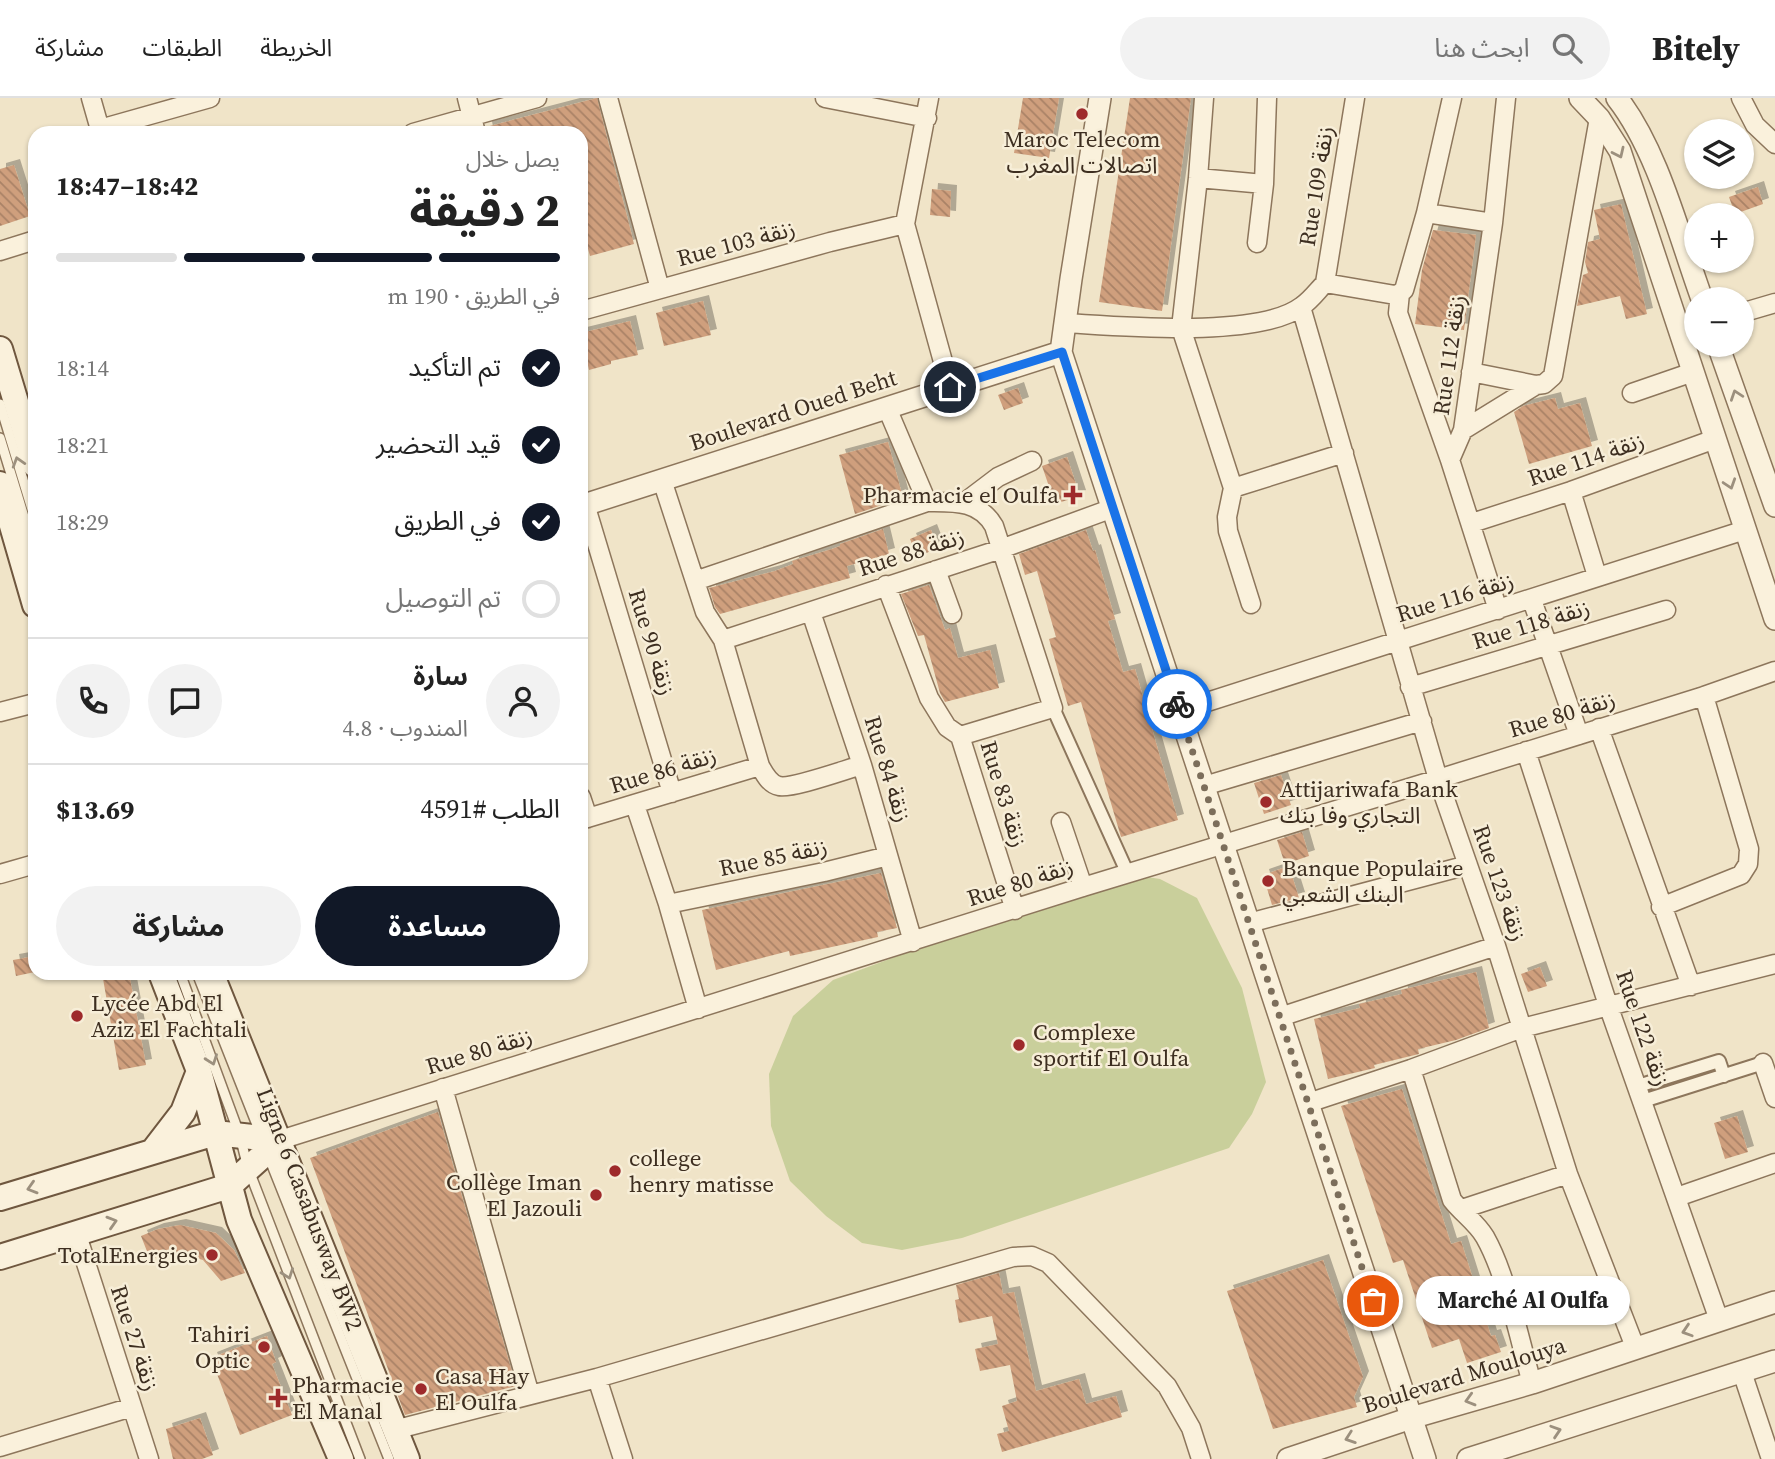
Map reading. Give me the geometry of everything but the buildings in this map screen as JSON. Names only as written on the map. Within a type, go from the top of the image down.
[{"type":"main road","points":[[0,349],[28,442]]},
{"type":"main road","points":[[0,484],[28,581]]},
{"type":"main road","points":[[164,980],[199,1071],[239,1220],[341,1459]]},
{"type":"main road","points":[[213,980],[260,1147],[407,1459]]},
{"type":"main road","points":[[153,1151],[183,1112],[199,1071]]},
{"type":"main road","points":[[0,1198],[215,1133],[260,1147]]},
{"type":"main road","points":[[0,1257],[229,1186],[260,1147]]},
{"type":"street","points":[[91,98],[99,126]]},
{"type":"street","points":[[118,126],[210,98]]},
{"type":"street","points":[[467,98],[474,125],[537,98]]},
{"type":"street","points":[[608,98],[660,289]]},
{"type":"street","points":[[825,98],[927,118]]},
{"type":"street","points":[[929,98],[905,224],[950,387]]},
{"type":"street","points":[[1100,98],[1064,324],[1062,352],[1425,1459]]},
{"type":"street","points":[[1204,98],[1181,328],[1233,488],[1227,517],[1228,531],[1251,604]]},
{"type":"street","points":[[1257,243],[1264,184],[1267,98]]},
{"type":"street","name":"Rue 109 زنقة","points":[[1325,283],[1355,98]]},
{"type":"street","points":[[1064,324],[1181,328],[1230,326],[1280,317],[1301,307],[1325,283],[1395,295],[1400,293],[1404,290],[1426,213],[1452,98]]},
{"type":"street","name":"Rue 112 زنقة","points":[[1450,460],[1463,430],[1493,223],[1506,98]]},
{"type":"street","points":[[1580,98],[1599,118],[1620,151],[1775,619]]},
{"type":"street","points":[[1617,98],[1631,116],[1650,153],[1698,287]]},
{"type":"street","points":[[1741,98],[1755,125],[1775,144]]},
{"type":"street","points":[[1463,430],[1553,376],[1599,118]]},
{"type":"street","points":[[1198,178],[1264,184]]},
{"type":"street","points":[[1426,213],[1493,223]]},
{"type":"street","name":"Rue 103 زنقة","points":[[588,309],[905,224]]},
{"type":"street","points":[[0,251],[28,242]]},
{"type":"street","points":[[1400,293],[1400,321],[1472,523],[1498,610]]},
{"type":"street","points":[[1754,309],[1775,303]]},
{"type":"street","name":"Rue 123 زنقة","points":[[1301,307],[1438,779],[1496,946],[1568,1174],[1635,1348]]},
{"type":"street","name":"Boulevard Oued Beht","points":[[588,503],[1062,352]]},
{"type":"street","points":[[1722,357],[1775,506]]},
{"type":"street","points":[[1471,372],[1540,384]]},
{"type":"street","points":[[1632,393],[1693,372]]},
{"type":"street","points":[[887,408],[927,502]]},
{"type":"street","name":"Rue 114 زنقة","points":[[1472,523],[1571,491],[1715,439]]},
{"type":"street","points":[[1233,488],[1344,453]]},
{"type":"street","points":[[965,502],[998,477],[1031,461]]},
{"type":"street","points":[[662,480],[705,612],[723,640],[760,766],[769,780],[779,786],[862,765]]},
{"type":"street","points":[[1571,491],[1597,576]]},
{"type":"street","points":[[695,581],[927,502],[965,502],[990,519],[1053,708],[1128,874]]},
{"type":"street","name":"Rue 88 زنقة","points":[[723,640],[1001,549],[1113,508]]},
{"type":"street","name":"Rue 90 زنقة","points":[[588,521],[672,793]]},
{"type":"street","name":"Rue 116 زنقة","points":[[1180,711],[1745,530]]},
{"type":"street","points":[[936,570],[952,614]]},
{"type":"street","name":"Rue 83 زنقة","points":[[886,585],[929,698],[947,727],[960,736],[1015,910]]},
{"type":"street","points":[[1532,600],[1578,735]]},
{"type":"street","name":"Rue 118 زنقة","points":[[1410,687],[1665,610]]},
{"type":"street","name":"Rue 84 زنقة","points":[[811,612],[862,765],[913,942]]},
{"type":"street","name":"Rue 80 زنقة","points":[[260,1147],[1083,887],[1704,696],[1775,671]]},
{"type":"street","points":[[1661,907],[1741,875],[1748,864],[1749,849],[1704,696]]},
{"type":"street","points":[[0,712],[28,704]]},
{"type":"street","points":[[960,736],[1053,708]]},
{"type":"street","points":[[1204,786],[1422,721]]},
{"type":"street","points":[[1599,728],[1691,986]]},
{"type":"street","name":"Rue 122 زنقة","points":[[1525,751],[1608,1005],[1719,1320]]},
{"type":"street","name":"Rue 86 زنقة","points":[[588,818],[635,806],[760,766]]},
{"type":"street","points":[[635,806],[668,904],[698,1009]]},
{"type":"street","points":[[1061,822],[1083,887]]},
{"type":"street","name":"Rue 85 زنقة","points":[[668,904],[888,856]]},
{"type":"street","points":[[1249,923],[1468,865]]},
{"type":"street","points":[[0,874],[28,866]]},
{"type":"street","points":[[1280,1017],[1496,946]]},
{"type":"street","points":[[1308,1103],[1522,1028],[1775,964]]},
{"type":"street","points":[[1641,1093],[1724,1076],[1763,1063],[1774,1090]]},
{"type":"street","points":[[1411,1069],[1452,1200],[1484,1235],[1497,1262],[1532,1383]]},
{"type":"street","points":[[443,1088],[530,1395]]},
{"type":"street","points":[[1677,1197],[1775,1163]]},
{"type":"street","points":[[1462,1209],[1568,1174]]},
{"type":"street","name":"Rue 27 زنقة","points":[[76,1232],[149,1459]]},
{"type":"street","points":[[394,1430],[597,1378],[1013,1257],[1032,1256],[1048,1264],[1167,1385],[1191,1428],[1200,1459]]},
{"type":"street","name":"Boulevard Moulouya","points":[[1288,1459],[1411,1418],[1532,1383],[1775,1302]]},
{"type":"street","points":[[1468,1459],[1775,1361]]},
{"type":"street","points":[[1742,1372],[1772,1459]]},
{"type":"street","points":[[597,1378],[623,1459]]},
{"type":"street","points":[[0,1447],[132,1407]]},
{"type":"lane","points":[[0,404],[28,496]]},
{"type":"lane","points":[[0,438],[28,530]]},
{"type":"lane","name":"Ligne 6 Casabusway BW2","points":[[183,980],[260,1147],[389,1459]]},
{"type":"lane","name":"Ligne 6 Casabusway BW2","points":[[200,980],[260,1147],[360,1459]]},
{"type":"green space","name":"Complexe sportif El Oulfa","points":[[1128,874],[1160,879],[1197,898],[1242,988],[1266,1082],[1252,1114],[1229,1148],[962,1238],[902,1250],[862,1243],[826,1216],[790,1181],[771,1126],[769,1074],[793,1016],[833,980],[1043,902]]},
{"type":"way so far","points":[[1177,704],[1373,1301]]},
{"type":"place","name":"Maroc Telecom اتصالات المغرب","points":[[1082,114]]},
{"type":"place","name":"Pharmacie el Oulfa","points":[[1073,495]]},
{"type":"place","name":"Attijariwafa Bank التجاري وفا بنك","points":[[1266,802]]},
{"type":"place","name":"Banque Populaire البنك الشعبي","points":[[1268,881]]},
{"type":"place","name":"Lycée Abd El Aziz El Fachtali","points":[[77,1016]]},
{"type":"place","name":"Complexe sportif El Oulfa","points":[[1019,1045]]},
{"type":"place","name":"college henry matisse","points":[[615,1171]]},
{"type":"place","name":"Collège Iman El Jazouli","points":[[596,1195]]},
{"type":"place","name":"TotalEnergies","points":[[212,1255]]},
{"type":"place","name":"Marché Al Oulfa","points":[[1373,1301]]},
{"type":"place","name":"Tahiri Optic","points":[[264,1347]]},
{"type":"place","name":"Casa Hay El Oulfa","points":[[421,1389]]},
{"type":"place","name":"Pharmacie El Manal","points":[[278,1398]]},
{"type":"route","points":[[950,387],[1062,352],[1177,704]]}]
